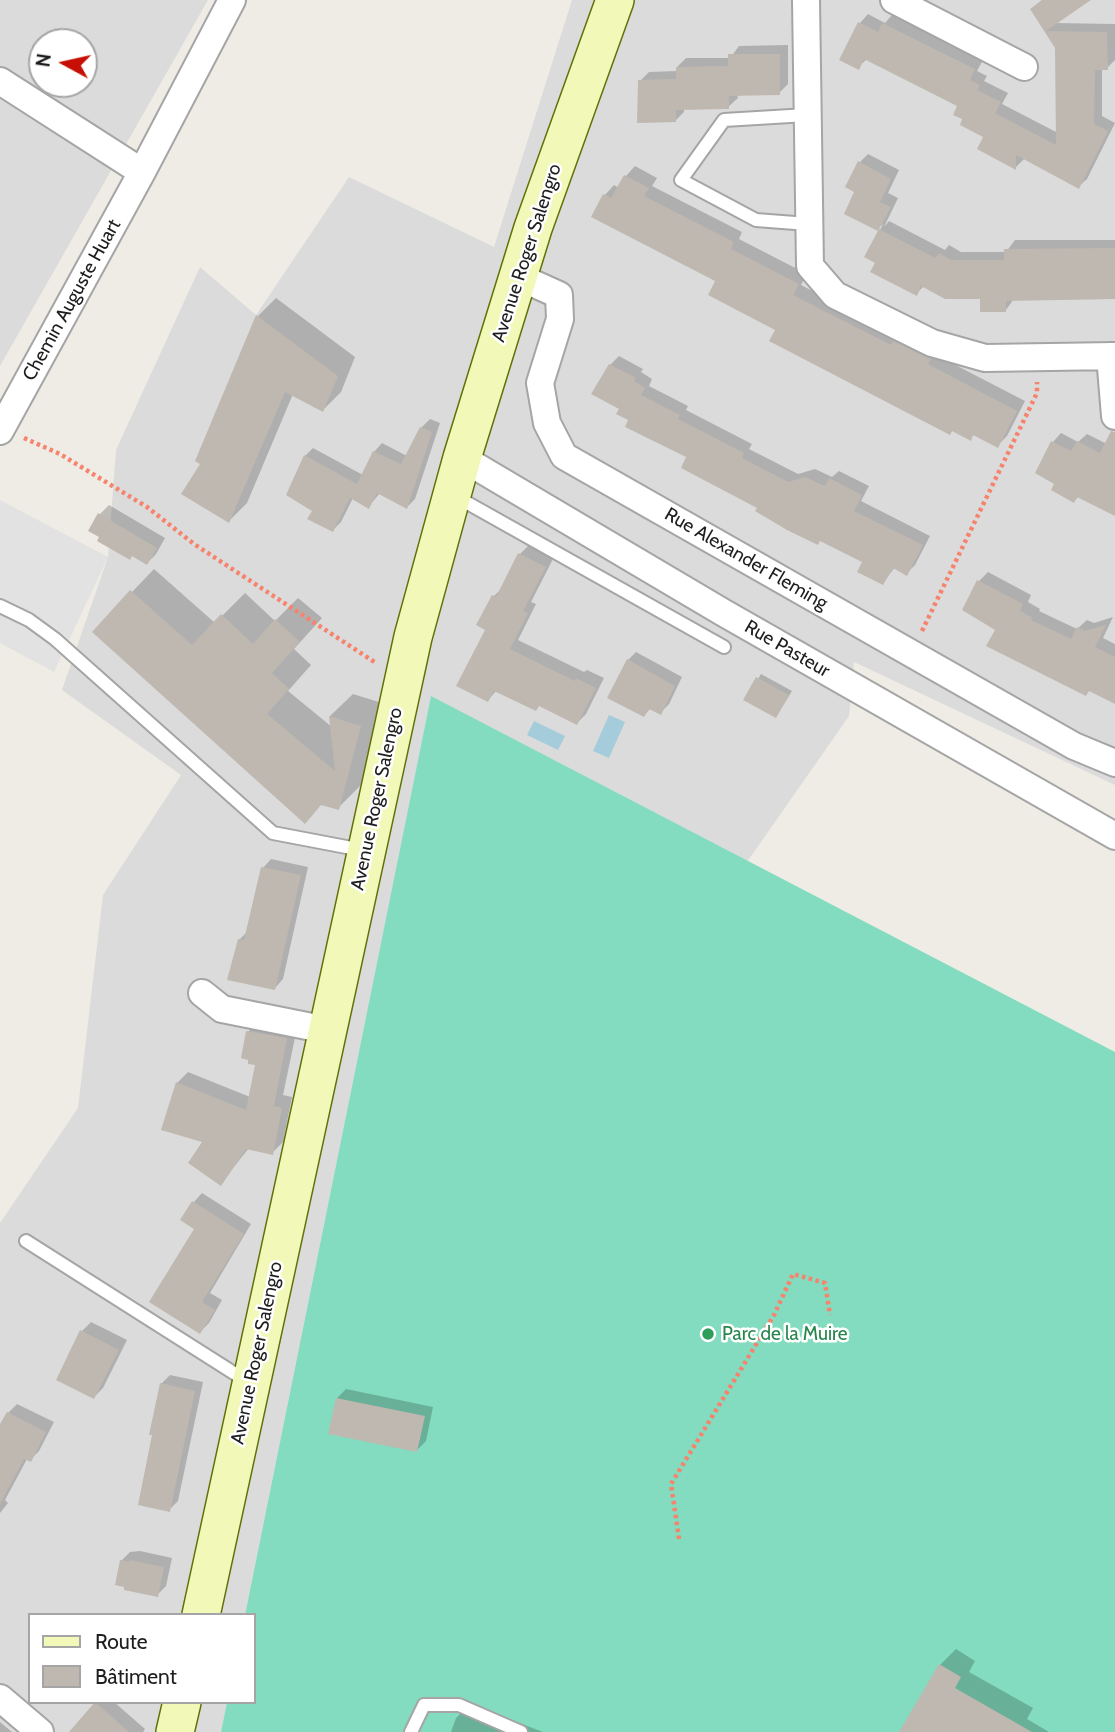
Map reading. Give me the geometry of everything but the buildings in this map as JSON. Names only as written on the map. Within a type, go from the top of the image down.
[{"type":"street","name":"Chemin Auguste Huart","points":[[1,429],[142,172],[232,0]]},
{"type":"street","name":"Avenue Roger Salengro","points":[[201,1613],[412,637],[462,458],[533,228],[615,0]]},
{"type":"street","points":[[806,0],[810,266],[835,295],[932,343],[985,358],[1112,356],[1115,416]]},
{"type":"street","points":[[894,0],[1024,67]]},
{"type":"street","points":[[0,81],[142,172]]},
{"type":"street","name":"Rue Alexander Fleming","points":[[519,277],[559,295],[560,319],[540,383],[547,423],[564,456],[1074,746],[1115,763]]},
{"type":"street","name":"Rue Pasteur","points":[[462,458],[684,606],[1115,836]]},
{"type":"street","points":[[202,993],[222,1009],[327,1030]]},
{"type":"street","points":[[0,1698],[40,1732]]},
{"type":"street","points":[[175,1732],[182,1704]]},
{"type":"lane","points":[[807,116],[724,120],[681,180],[756,220],[808,224]]},
{"type":"lane","name":"Rue Pasteur","points":[[452,494],[684,606],[724,647]]},
{"type":"lane","points":[[0,606],[29,620],[55,639],[273,833],[366,850]]},
{"type":"lane","points":[[26,1241],[251,1384]]},
{"type":"lane","points":[[411,1732],[424,1705],[459,1705],[521,1732]]},
{"type":"path","points":[[911,653],[1037,393],[1037,357]]},
{"type":"path","points":[[1,429],[61,454],[147,506],[194,544],[403,680]]},
{"type":"path","points":[[679,1539],[671,1484],[774,1315],[793,1274],[825,1283],[830,1315]]},
{"type":"shaded area","points":[[0,0],[208,0],[0,366]]},
{"type":"shaded area","points":[[572,0],[1115,0],[1115,785],[854,662],[849,716],[747,862],[431,697],[245,1613],[28,1613],[28,1704],[227,1704],[221,1732],[0,1732],[0,1223],[78,1108],[103,895],[181,775],[62,690],[108,557],[116,450],[200,267],[256,315],[349,177],[494,247]]},
{"type":"shaded area","points":[[0,500],[108,557],[54,672],[0,643]]},
{"type":"green space","name":"Parc de la Muire","points":[[431,696],[1115,1052],[1115,1732],[221,1732],[227,1704],[256,1704],[256,1613],[245,1613]]},
{"type":"water","points":[[609,715],[625,722],[609,758],[593,751]]},
{"type":"water","points":[[534,721],[565,736],[558,750],[527,735]]},
{"type":"place","name":"Parc de la Muire","points":[[708,1334]]}]
